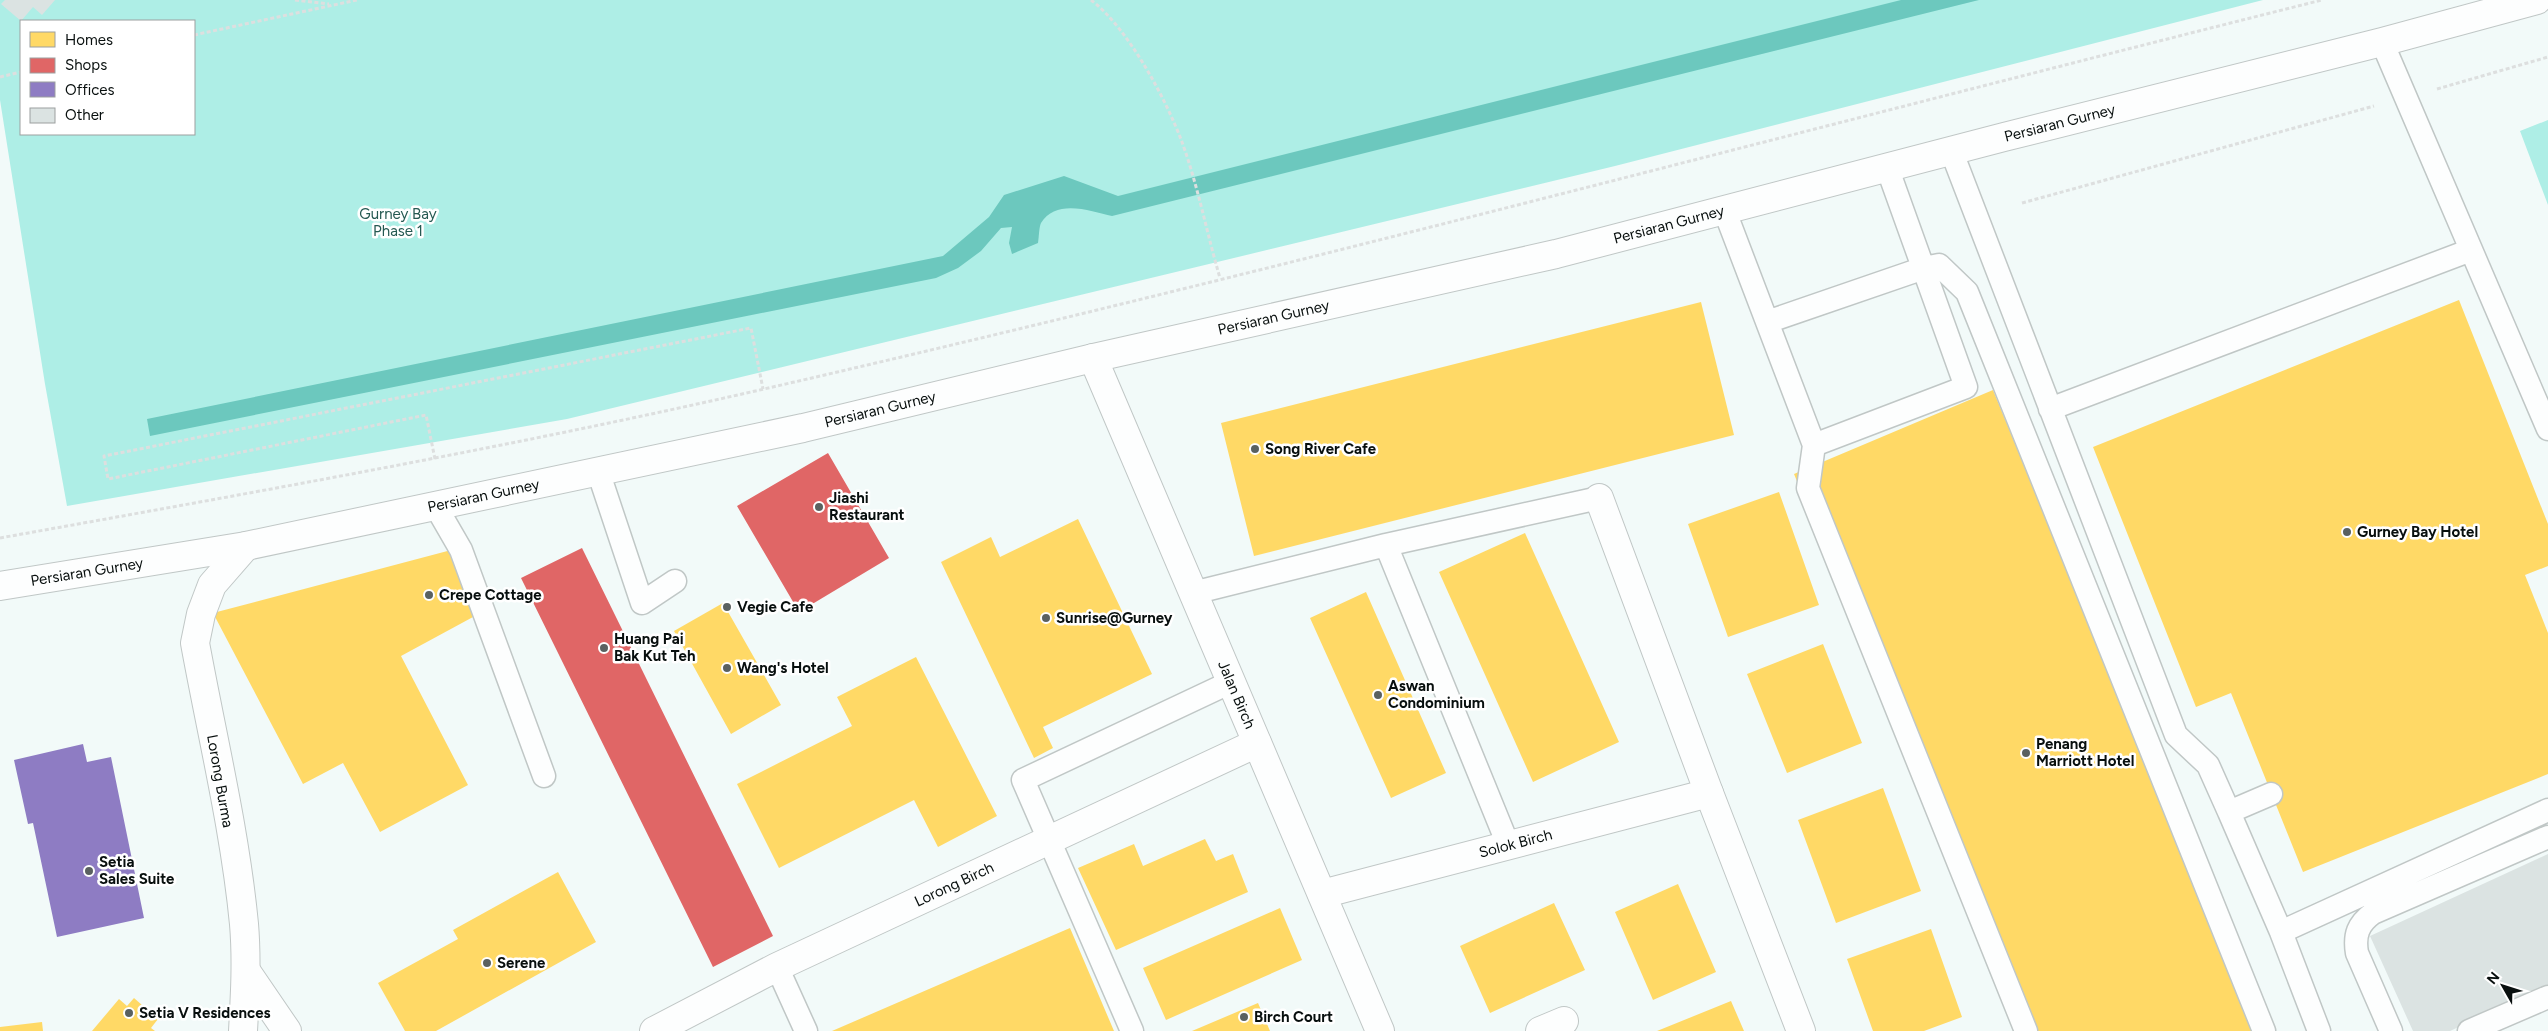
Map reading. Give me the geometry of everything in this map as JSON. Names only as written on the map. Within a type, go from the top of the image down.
[{"type":"street","name":"Persiaran Gurney","points":[[0,586],[246,546],[802,428],[1093,358],[1556,254],[1951,150],[2382,42],[2537,0]]},
{"type":"street","name":"Jalan Birch","points":[[1093,358],[1380,1031]]},
{"type":"street","points":[[1599,498],[1709,793],[1801,1031]]},
{"type":"street","name":"Lorong Burma","points":[[244,1031],[246,971],[244,925],[236,862],[195,643],[201,614],[212,585],[246,546]]},
{"type":"street","name":"Lorong Birch","points":[[654,1031],[777,967],[1257,742]]},
{"type":"street","name":"Solok Birch","points":[[1322,894],[1509,847],[1709,793]]},
{"type":"street","points":[[246,971],[287,1031]]},
{"type":"lane","points":[[2382,42],[2548,429]]},
{"type":"lane","points":[[1951,150],[2176,735],[2208,765],[2281,932],[2319,1031]]},
{"type":"lane","points":[[1814,445],[1966,387],[1887,167]]},
{"type":"lane","points":[[1724,210],[1814,445],[1808,488],[2026,1031]]},
{"type":"lane","points":[[2050,409],[2471,250]]},
{"type":"lane","points":[[1767,322],[1924,268],[1939,265],[1967,292],[2264,1031]]},
{"type":"lane","points":[[598,471],[642,603],[675,582]]},
{"type":"lane","points":[[1193,593],[1386,545],[1599,498]]},
{"type":"lane","points":[[435,505],[461,550],[544,776]]},
{"type":"lane","points":[[1386,545],[1509,847]]},
{"type":"lane","points":[[1132,1031],[1023,780],[1231,682]]},
{"type":"lane","points":[[2229,812],[2271,794]]},
{"type":"lane","points":[[2281,932],[2548,810]]},
{"type":"lane","points":[[2391,1031],[2357,953],[2356,935],[2363,920],[2373,913],[2548,837]]},
{"type":"lane","points":[[777,967],[806,1031]]},
{"type":"lane","points":[[2470,1031],[2548,997]]},
{"type":"path","points":[[295,0],[333,5]]},
{"type":"path","points":[[195,35],[356,0]]},
{"type":"path","points":[[1091,0],[1102,8],[1134,50],[1162,98],[1182,142],[1220,278]]},
{"type":"path","points":[[0,538],[435,460],[763,389],[1595,187],[1989,84],[2322,0]]},
{"type":"path","points":[[2022,203],[2548,57]]},
{"type":"path","points":[[0,77],[20,72]]},
{"type":"path","points":[[435,460],[426,415],[108,479],[104,456],[751,328],[763,389]]},
{"type":"green space","name":"Gurney Bay Phase 1","points":[[0,0],[2263,0],[1615,166],[567,419],[67,506],[45,384],[0,100]]},
{"type":"green space","points":[[2548,120],[2548,205],[2520,131]]},
{"type":"shaded area","points":[[1901,0],[1979,0],[1112,216],[1084,209],[1065,208],[1047,215],[1041,223],[1038,243],[1012,254],[1009,243],[1012,227],[1001,228],[981,251],[958,268],[936,278],[150,436],[147,419],[943,256],[989,217],[1004,195],[1064,176],[1118,196]]},
{"type":"building: Homes","points":[[2459,300],[2548,524],[2548,566],[2525,575],[2548,633],[2548,774],[2303,872],[2231,693],[2196,707],[2093,447]]},
{"type":"building: Homes","points":[[1701,302],[1734,435],[1254,556],[1221,423]]},
{"type":"building: Homes","name":"Penang Marriott Hotel","points":[[1993,390],[2258,1031],[2024,1031],[1794,474]]},
{"type":"building: Homes","points":[[1779,492],[1819,605],[1728,637],[1688,524]]},
{"type":"building: Homes","name":"Sunrise@Gurney","points":[[1078,519],[1152,674],[1043,727],[1053,748],[1034,758],[941,562],[991,537],[1000,557]]},
{"type":"building: Homes","points":[[1525,533],[1619,742],[1533,782],[1439,572]]},
{"type":"building: Homes","points":[[455,549],[473,617],[401,656],[468,785],[380,832],[343,763],[303,784],[213,613]]},
{"type":"building: Homes","name":"Aswan Condominium","points":[[1366,592],[1446,773],[1391,798],[1310,618]]},
{"type":"building: Homes","name":"Wang's Hotel","points":[[723,603],[781,705],[731,734],[674,631]]},
{"type":"building: Homes","points":[[1823,644],[1862,743],[1787,773],[1747,674]]},
{"type":"building: Homes","points":[[916,657],[997,816],[938,847],[914,800],[779,868],[737,784],[852,726],[837,697]]},
{"type":"building: Homes","points":[[1883,788],[1921,891],[1836,923],[1798,820]]},
{"type":"building: Homes","points":[[1205,839],[1216,861],[1233,854],[1248,892],[1116,950],[1078,868],[1134,844],[1143,866]]},
{"type":"building: Homes","name":"Serene","points":[[558,872],[596,942],[436,1031],[405,1031],[378,983],[458,939],[453,930]]},
{"type":"building: Homes","points":[[1678,884],[1716,972],[1653,1000],[1615,912]]},
{"type":"building: Homes","points":[[1554,903],[1585,970],[1490,1013],[1460,946]]},
{"type":"building: Homes","points":[[1280,908],[1302,960],[1166,1020],[1143,968]]},
{"type":"building: Homes","points":[[1070,928],[1114,1031],[832,1031]]},
{"type":"building: Homes","points":[[1931,929],[1962,1017],[1924,1031],[1873,1031],[1847,959]]},
{"type":"building: Homes","name":"Setia V Residences","points":[[134,998],[158,1019],[151,1028],[155,1031],[92,1031],[119,999],[127,1006]]},
{"type":"building: Homes","points":[[1731,1001],[1744,1031],[1657,1031]]},
{"type":"building: Homes","name":"Birch Court","points":[[1258,1003],[1270,1031],[1192,1031]]},
{"type":"building: Homes","points":[[42,1022],[43,1031],[0,1031],[0,1027]]},
{"type":"building: Shops","points":[[828,453],[889,558],[799,612],[737,506]]},
{"type":"building: Shops","points":[[582,548],[773,936],[713,967],[521,578]]},
{"type":"building: Offices","name":"Setia Sales Suite","points":[[83,744],[87,762],[111,757],[144,918],[57,937],[33,823],[28,824],[14,760]]},
{"type":"building: Other","points":[[5,0],[55,0],[42,15],[33,7],[20,20],[1,4]]},
{"type":"building: Other","points":[[2548,854],[2548,986],[2450,1031],[2413,1031],[2370,936]]},
{"type":"place","name":"Song River Cafe","points":[[1255,449]]},
{"type":"place","name":"Jiashi Restaurant","points":[[819,507]]},
{"type":"place","name":"Gurney Bay Hotel","points":[[2347,532]]},
{"type":"place","name":"Crepe Cottage","points":[[429,595]]},
{"type":"place","name":"Vegie Cafe","points":[[727,607]]},
{"type":"place","name":"Sunrise@Gurney","points":[[1046,618]]},
{"type":"place","name":"Huang Pai Bak Kut Teh","points":[[604,648]]},
{"type":"place","name":"Wang's Hotel","points":[[727,668]]},
{"type":"place","name":"Aswan Condominium","points":[[1378,695]]},
{"type":"place","name":"Penang Marriott Hotel","points":[[2026,753]]},
{"type":"place","name":"Setia Sales Suite","points":[[89,871]]},
{"type":"place","name":"Serene","points":[[487,963]]},
{"type":"place","name":"Setia V Residences","points":[[129,1013]]},
{"type":"place","name":"Birch Court","points":[[1244,1017]]}]
